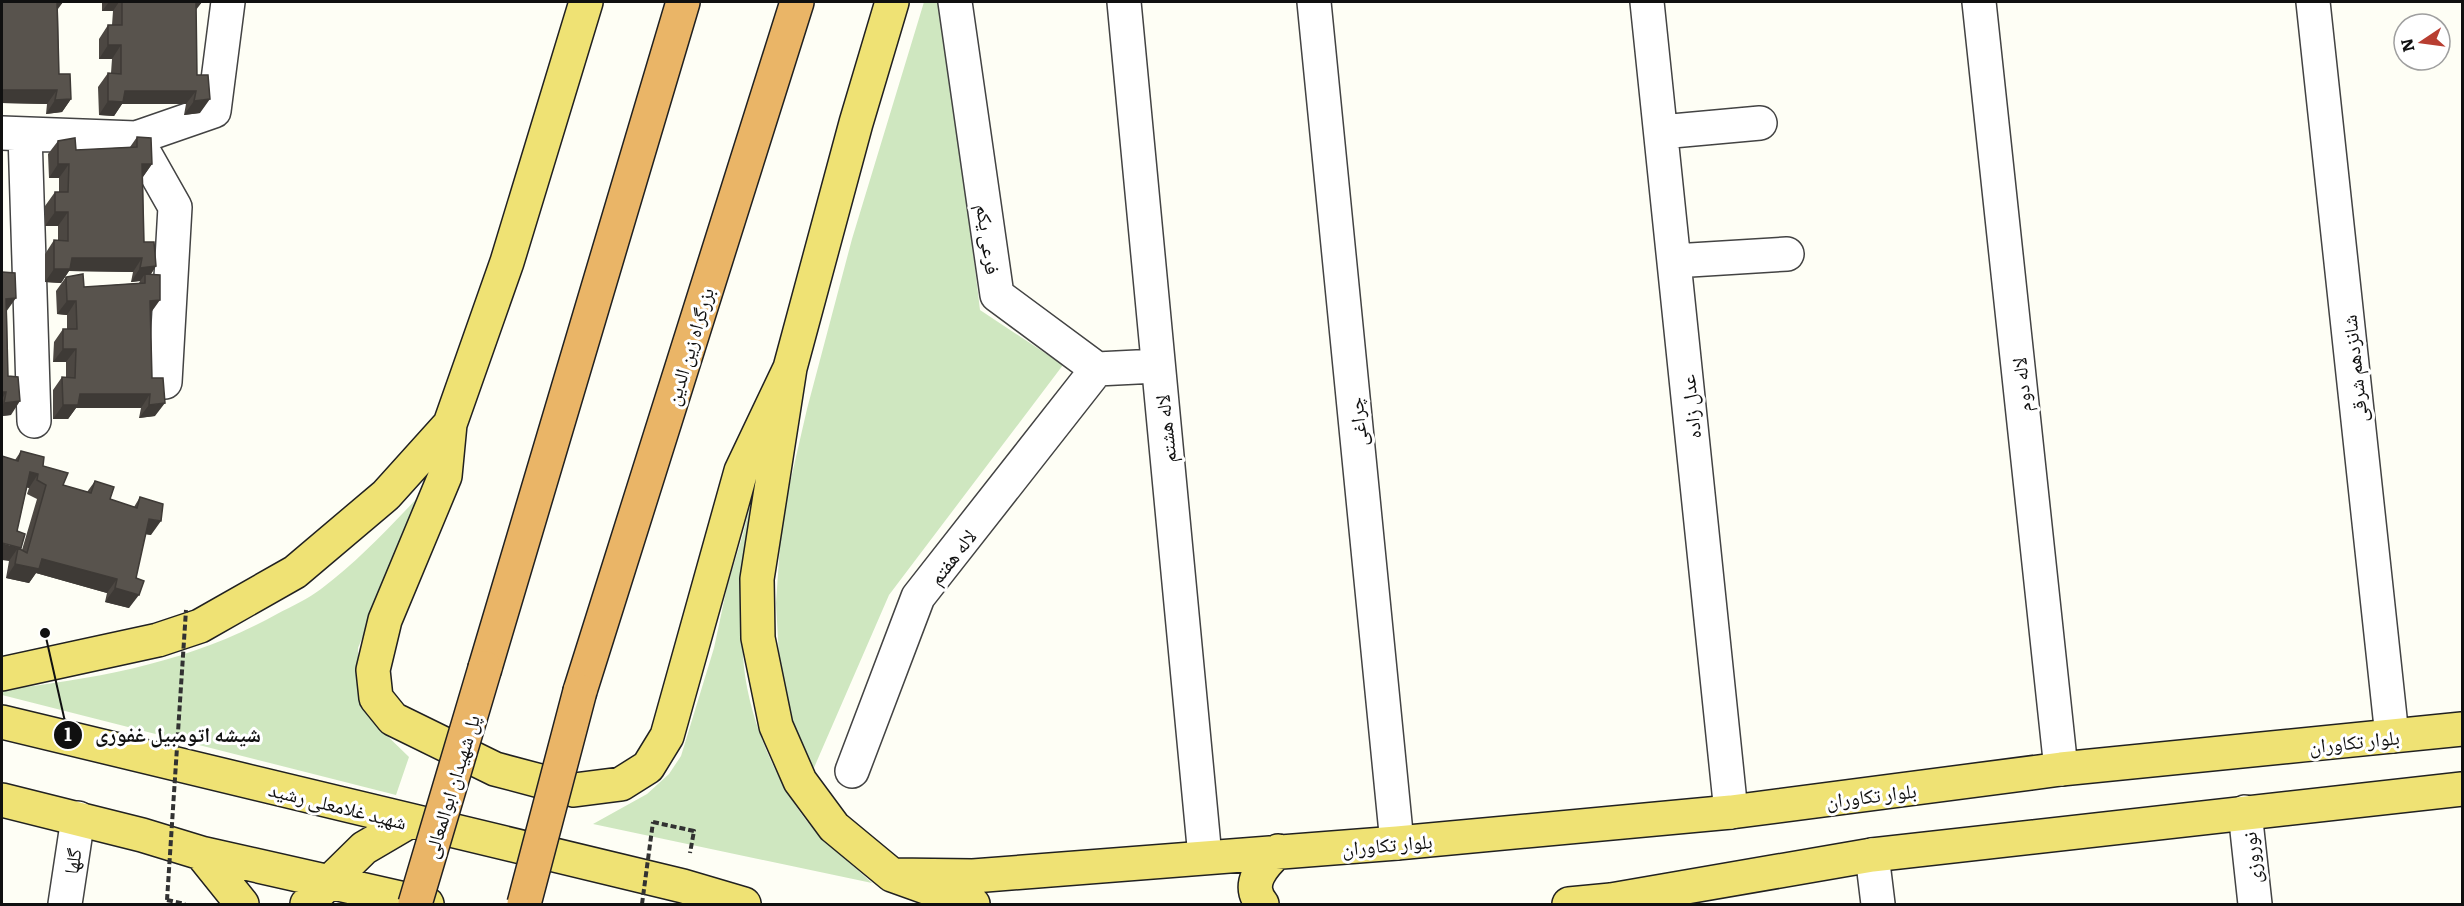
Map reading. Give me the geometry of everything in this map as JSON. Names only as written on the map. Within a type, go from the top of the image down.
[{"type":"highway","name":"پل شهیدان ابوالمعالی","points":[[415,904],[683,2]]},
{"type":"highway","name":"بزرگراه زین الدین","points":[[524,904],[580,691],[797,2]]},
{"type":"main road","points":[[586,2],[507,262],[450,424],[445,476],[385,620],[373,670],[376,698],[393,719],[495,769],[574,790],[621,784],[648,767],[667,736],[741,471],[790,368]]},
{"type":"main road","points":[[892,2],[856,123],[790,368],[757,579],[758,638],[766,687],[776,726],[801,781],[834,827],[892,875],[973,904]]},
{"type":"main road","points":[[2,674],[158,640],[200,626],[304,564],[386,495],[450,424]]},
{"type":"main road","name":"شهید غلامعلی رشید","points":[[2,722],[683,886],[744,904]]},
{"type":"main road","name":"بلوار تکاوران","points":[[892,875],[973,876],[1397,843],[1731,812],[2061,769],[2463,729]]},
{"type":"main road","points":[[1569,904],[1607,902],[1872,855],[2463,789]]},
{"type":"main road","points":[[2,800],[78,818],[201,853],[427,904]]},
{"type":"main road","points":[[307,904],[364,848],[410,821]]},
{"type":"main road","points":[[1262,904],[1256,897],[1255,880],[1264,865],[1278,852]]},
{"type":"main road","points":[[201,853],[242,904]]},
{"type":"street","points":[[34,421],[13,134],[136,138],[214,111],[228,2]]},
{"type":"street","name":"فرعی یکم","points":[[955,2],[998,295],[1097,369]]},
{"type":"street","name":"لاله هشتم","points":[[1124,2],[1205,857]]},
{"type":"street","name":"چراغی","points":[[1314,2],[1397,843]]},
{"type":"street","name":"عدل زاده","points":[[1647,2],[1731,812]]},
{"type":"street","name":"لاله دوم","points":[[1979,2],[2061,769]]},
{"type":"street","name":"شانزدهم شرقی","points":[[2313,2],[2392,736]]},
{"type":"street","points":[[1661,132],[1760,123]]},
{"type":"street","points":[[136,138],[175,207],[165,382]]},
{"type":"street","points":[[1674,261],[1787,254]]},
{"type":"street","points":[[1097,369],[1157,366]]},
{"type":"street","name":"لاله هفتم","points":[[852,771],[918,597],[1097,369]]},
{"type":"street","name":"نوروزی","points":[[2245,812],[2255,904]]},
{"type":"street","name":"گلها","points":[[65,904],[78,818]]},
{"type":"street","points":[[1872,855],[1878,904]]},
{"type":"path","points":[[185,904],[167,900],[186,610]]},
{"type":"path","points":[[642,904],[653,822],[694,831]]},
{"type":"green space","points":[[924,2],[943,2],[980,310],[1063,365],[889,595],[813,770],[792,725],[780,676],[776,603],[780,544],[787,496],[807,409],[852,239]]},
{"type":"green space","points":[[759,468],[743,608],[743,655],[749,698],[772,763],[794,802],[821,837],[872,883],[593,824],[647,794],[669,774],[681,756],[714,648],[727,587]]},
{"type":"green space","points":[[421,494],[358,648],[358,686],[372,721],[409,757],[396,795],[2,695],[2,690],[74,680],[143,666],[211,645],[244,631],[321,589],[360,556]]},
{"type":"building","points":[[2,2],[57,2],[59,74],[70,74],[71,99],[55,100],[57,90],[2,90]]},
{"type":"building","points":[[122,2],[196,2],[197,75],[208,75],[210,99],[194,101],[196,91],[125,91],[123,102],[108,101],[108,73],[121,74],[121,45],[108,45],[108,25],[122,25]]},
{"type":"building","points":[[137,137],[151,138],[152,164],[142,164],[144,242],[154,242],[156,266],[140,268],[142,258],[72,258],[70,269],[54,269],[54,240],[68,241],[68,212],[55,212],[55,192],[68,192],[69,164],[58,164],[58,141],[75,138],[76,150],[137,147]]},
{"type":"building","points":[[2,272],[15,273],[16,298],[6,299],[8,376],[18,377],[20,401],[4,403],[6,392],[2,392]]},
{"type":"building","points":[[83,274],[84,287],[145,283],[145,274],[160,275],[160,300],[150,301],[152,378],[163,378],[165,403],[149,405],[150,394],[80,394],[78,405],[63,405],[62,377],[75,378],[76,349],[63,349],[63,329],[77,329],[76,301],[67,301],[66,277]]},
{"type":"building","points":[[21,451],[44,457],[43,466],[68,473],[63,485],[91,493],[95,481],[114,487],[110,499],[137,508],[140,497],[163,504],[161,521],[149,519],[136,578],[144,581],[139,595],[115,588],[117,579],[42,559],[39,569],[15,564],[18,548],[27,553],[46,485],[37,480],[38,474],[30,472],[17,531],[25,534],[21,548],[2,543],[2,456],[18,461]]},
{"type":"place","name":"شیشه اتومبیل غفوری","points":[[45,633]]}]
